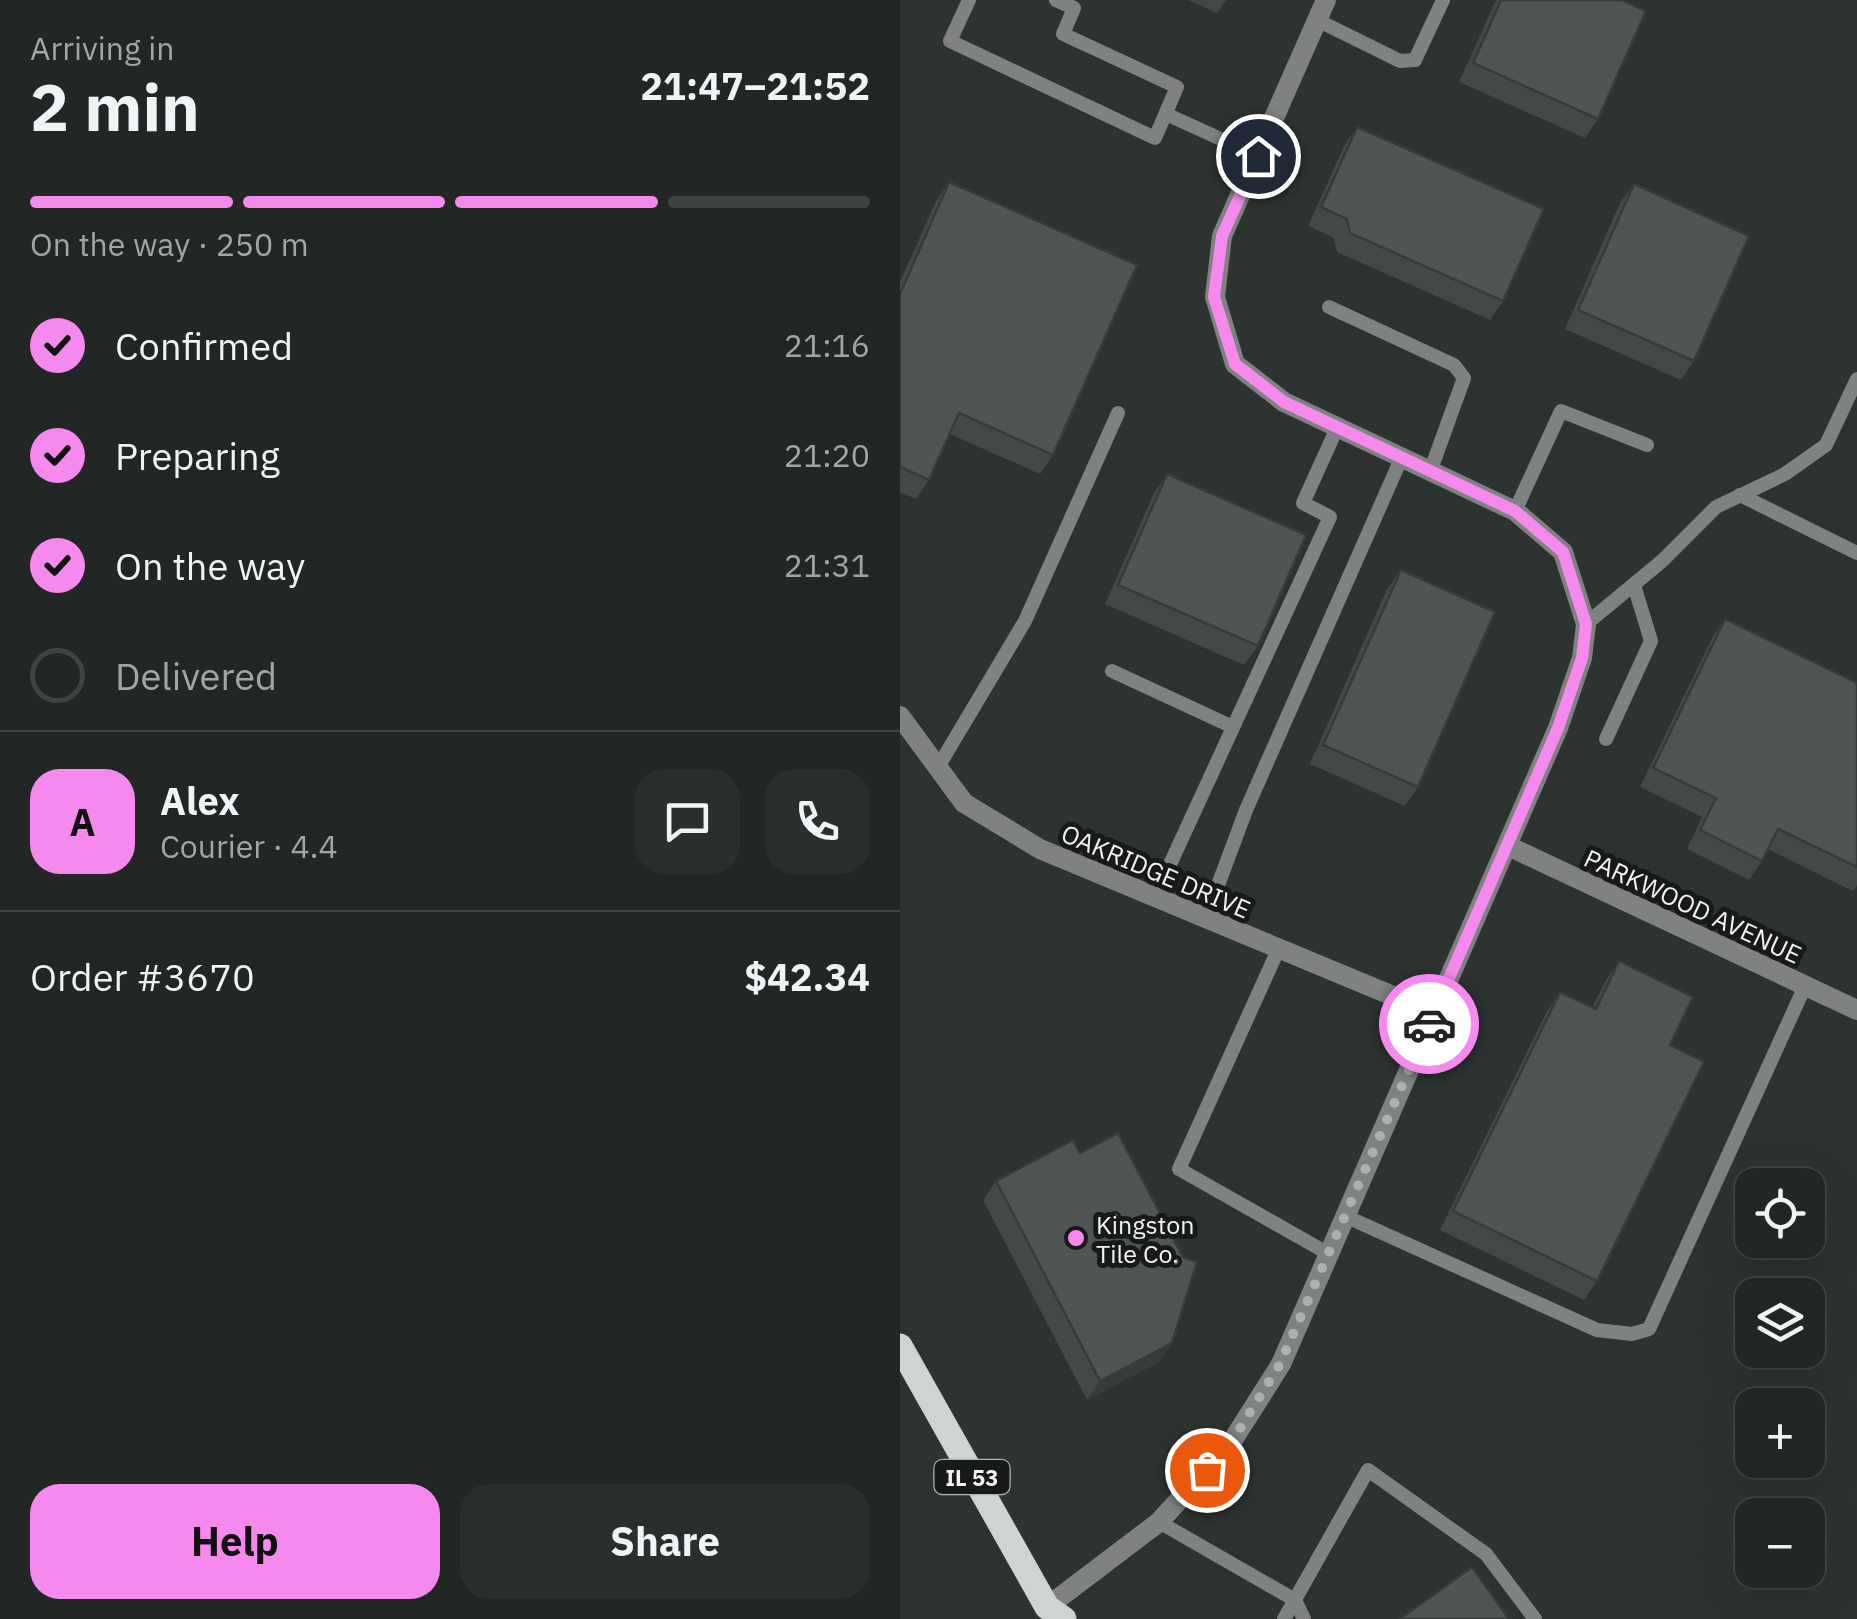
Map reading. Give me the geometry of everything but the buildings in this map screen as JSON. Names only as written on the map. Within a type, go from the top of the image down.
[{"type":"main road","name":"IL 53","points":[[900,1346],[1053,1615]]},
{"type":"street","points":[[1053,1615],[1159,1522],[1241,1427],[1280,1364],[1508,846],[1558,728],[1582,658],[1586,624],[1563,552],[1515,511],[1284,402],[1235,364],[1214,297],[1222,236],[1326,0]]},
{"type":"street","name":"OAKRIDGE DRIVE","points":[[900,716],[964,803],[1040,849],[1434,1014]]},
{"type":"street","name":"PARKWOOD AVENUE","points":[[1508,846],[1857,1010]]},
{"type":"lane","points":[[969,0],[950,41],[1155,138],[1177,86],[1064,34],[1074,8],[1056,0]]},
{"type":"lane","points":[[1317,20],[1400,61],[1415,60],[1443,0]]},
{"type":"lane","points":[[1166,114],[1258,156]]},
{"type":"lane","points":[[1329,307],[1454,365],[1464,378],[1430,472]]},
{"type":"lane","points":[[1586,624],[1634,585],[1716,506],[1785,474],[1826,445],[1857,379]]},
{"type":"lane","points":[[1515,511],[1561,411],[1647,445]]},
{"type":"lane","points":[[938,767],[1025,621],[1118,413]]},
{"type":"lane","points":[[1154,899],[1330,517],[1303,503],[1337,428]]},
{"type":"lane","points":[[1205,920],[1246,810],[1400,458]]},
{"type":"lane","points":[[1740,495],[1857,553]]},
{"type":"lane","points":[[1606,739],[1651,641],[1634,585]]},
{"type":"lane","points":[[1112,672],[1233,727]]},
{"type":"lane","points":[[1278,950],[1179,1169],[1328,1254]]},
{"type":"lane","points":[[1345,1216],[1597,1330],[1632,1334],[1648,1328],[1805,986]]},
{"type":"lane","points":[[1284,1619],[1368,1470],[1486,1554],[1534,1619]]},
{"type":"lane","points":[[1159,1522],[1295,1600],[1304,1619]]},
{"type":"way so far","points":[[1207,1470],[1231,1443],[1280,1364],[1429,1024]]},
{"type":"place","name":"Kingston Tile Co.","points":[[1076,1238]]},
{"type":"route","points":[[1258,156],[1222,236],[1214,297],[1235,364],[1284,402],[1515,511],[1563,552],[1586,624],[1582,658],[1558,728],[1429,1024]]}]
